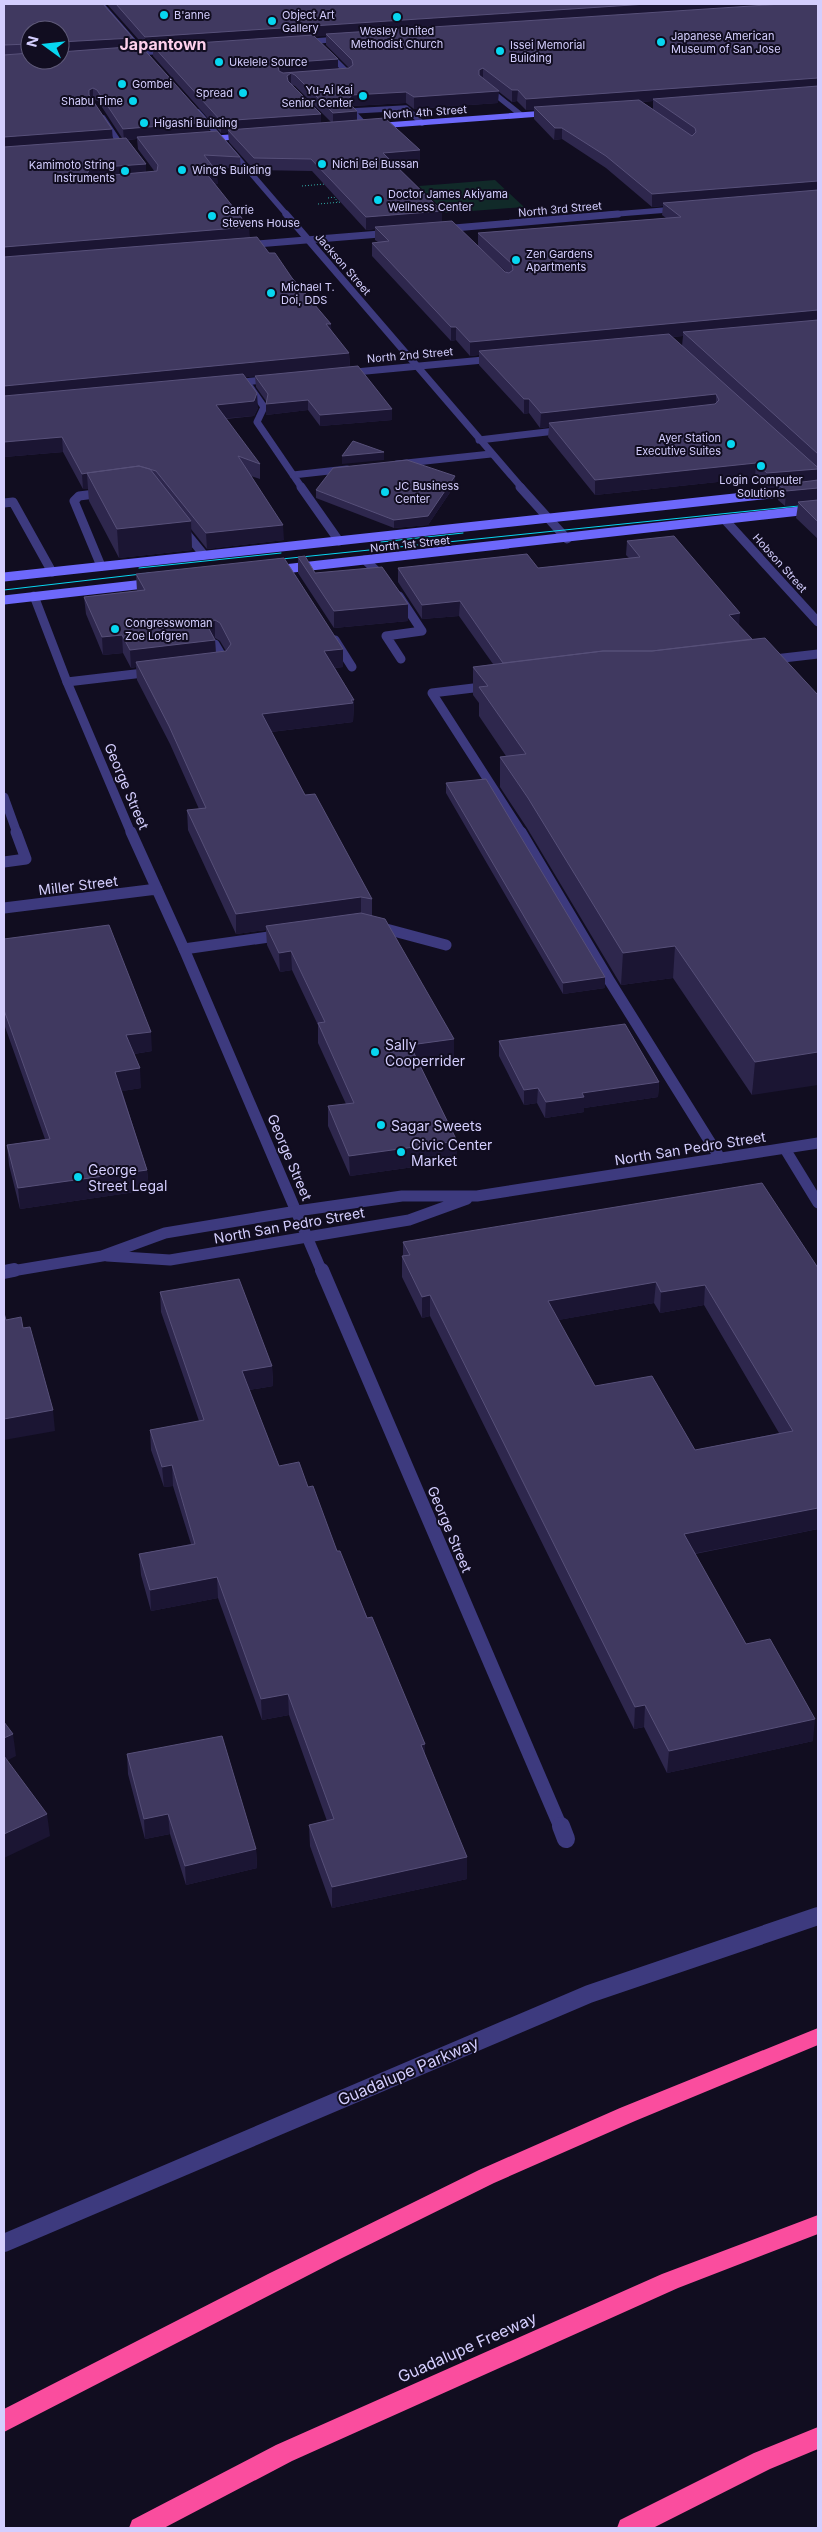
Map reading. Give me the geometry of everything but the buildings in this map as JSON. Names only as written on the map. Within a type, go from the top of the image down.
[{"type":"highway","points":[[4,2421],[207,2315],[441,2198],[643,2107],[818,2036]]},
{"type":"highway","name":"Guadalupe Freeway","points":[[141,2528],[292,2449],[670,2281],[818,2224]]},
{"type":"highway","points":[[629,2528],[762,2462],[818,2438]]},
{"type":"main road","name":"North 4th Street","points":[[358,127],[558,112]]},
{"type":"main road","points":[[200,139],[257,135]]},
{"type":"main road","points":[[111,146],[128,145]]},
{"type":"main road","name":"North 1st Street","points":[[4,577],[818,490]]},
{"type":"main road","name":"North 1st Street","points":[[269,571],[291,572],[365,560],[567,539],[818,509]]},
{"type":"main road","points":[[4,600],[161,583]]},
{"type":"street","points":[[101,4],[154,65]]},
{"type":"street","points":[[296,42],[345,39]]},
{"type":"street","points":[[315,41],[349,74],[330,75]]},
{"type":"street","points":[[125,54],[179,50]]},
{"type":"street","points":[[483,84],[522,115]]},
{"type":"street","name":"Jackson Street","points":[[191,104],[491,454],[567,539]]},
{"type":"street","points":[[366,127],[352,112],[406,108],[422,122]]},
{"type":"street","points":[[99,112],[121,145]]},
{"type":"street","name":"North 3rd Street","points":[[431,230],[460,230],[682,209]]},
{"type":"street","points":[[240,246],[404,232]]},
{"type":"street","name":"North 2nd Street","points":[[336,373],[506,357]]},
{"type":"street","points":[[227,384],[286,378]]},
{"type":"street","points":[[246,382],[264,407],[257,422],[338,541]]},
{"type":"street","points":[[479,440],[569,430]]},
{"type":"street","points":[[389,465],[491,454]]},
{"type":"street","points":[[293,475],[360,468]]},
{"type":"street","points":[[101,566],[74,501],[79,496],[115,491]]},
{"type":"street","points":[[4,503],[13,502],[52,572]]},
{"type":"street","points":[[177,520],[204,555]]},
{"type":"street","name":"Hobson Street","points":[[725,520],[818,622]]},
{"type":"street","points":[[365,560],[393,587],[422,631],[386,636],[401,659]]},
{"type":"street","name":"George Street","points":[[34,596],[67,682],[184,949],[566,1839]]},
{"type":"street","points":[[331,634],[352,667]]},
{"type":"street","points":[[215,644],[226,663],[216,664]]},
{"type":"street","points":[[756,661],[818,654]]},
{"type":"street","points":[[67,682],[166,670]]},
{"type":"street","points":[[501,685],[432,693],[503,802],[609,980],[720,1158]]},
{"type":"street","points":[[4,797],[26,859],[4,862]]},
{"type":"street","name":"Miller Street","points":[[4,908],[157,889]]},
{"type":"street","points":[[362,924],[446,945]]},
{"type":"street","points":[[184,949],[294,933]]},
{"type":"street","name":"North San Pedro Street","points":[[4,1272],[102,1256],[165,1233],[297,1212],[402,1196],[477,1196],[818,1143]]},
{"type":"street","points":[[785,1149],[818,1202]]},
{"type":"street","name":"North San Pedro Street","points":[[102,1256],[170,1260],[409,1220],[477,1196]]},
{"type":"street","name":"Guadalupe Parkway","points":[[4,2243],[589,1994],[818,1916]]},
{"type":"path","points":[[299,186],[334,183]]},
{"type":"path","points":[[315,204],[332,203],[340,202],[334,197],[328,198],[332,203]]},
{"type":"green space","points":[[495,180],[524,207],[446,213],[419,186]]},
{"type":"tram line","points":[[272,560],[818,504]]},
{"type":"tram line","points":[[381,542],[463,533]]},
{"type":"tram line","points":[[139,568],[281,553]]},
{"type":"tram line","points":[[4,590],[150,573]]},
{"type":"place","name":"B'anne","points":[[164,15]]},
{"type":"place","name":"Wesley United Methodist Church","points":[[397,17]]},
{"type":"place","name":"Object Art Gallery","points":[[272,21]]},
{"type":"place","name":"Japanese American Museum of San Jose","points":[[661,42]]},
{"type":"place","name":"Issei Memorial Building","points":[[500,51]]},
{"type":"place","name":"Ukelele Source","points":[[219,62]]},
{"type":"place","name":"Gombei","points":[[122,84]]},
{"type":"place","name":"Spread","points":[[243,93]]},
{"type":"place","name":"Yu-Ai Kai Senior Center","points":[[363,96]]},
{"type":"place","name":"Shabu Time","points":[[133,101]]},
{"type":"place","name":"Higashi Building","points":[[144,123]]},
{"type":"place","name":"Nichi Bei Bussan","points":[[322,164]]},
{"type":"place","name":"Wing’s Building","points":[[182,170]]},
{"type":"place","name":"Kamimoto String Instruments","points":[[125,171]]},
{"type":"place","name":"Doctor James Akiyama Wellness Center","points":[[378,200]]},
{"type":"place","name":"Carrie Stevens House","points":[[212,216]]},
{"type":"place","name":"Zen Gardens Apartments","points":[[516,260]]},
{"type":"place","name":"Michael T. Doi, DDS","points":[[271,293]]},
{"type":"place","name":"Ayer Station Executive Suites","points":[[731,444]]},
{"type":"place","name":"Login Computer Solutions","points":[[761,466]]},
{"type":"place","name":"JC Business Center","points":[[385,492]]},
{"type":"place","name":"Congresswoman Zoe Lofgren","points":[[115,629]]},
{"type":"place","name":"Sally Cooperrider","points":[[375,1052]]},
{"type":"place","name":"Sagar Sweets","points":[[381,1125]]},
{"type":"place","name":"Civic Center Market","points":[[401,1152]]},
{"type":"place","name":"George Street Legal","points":[[78,1177]]},
{"type":"district","name":"Japantown","points":[[163,44]]}]
